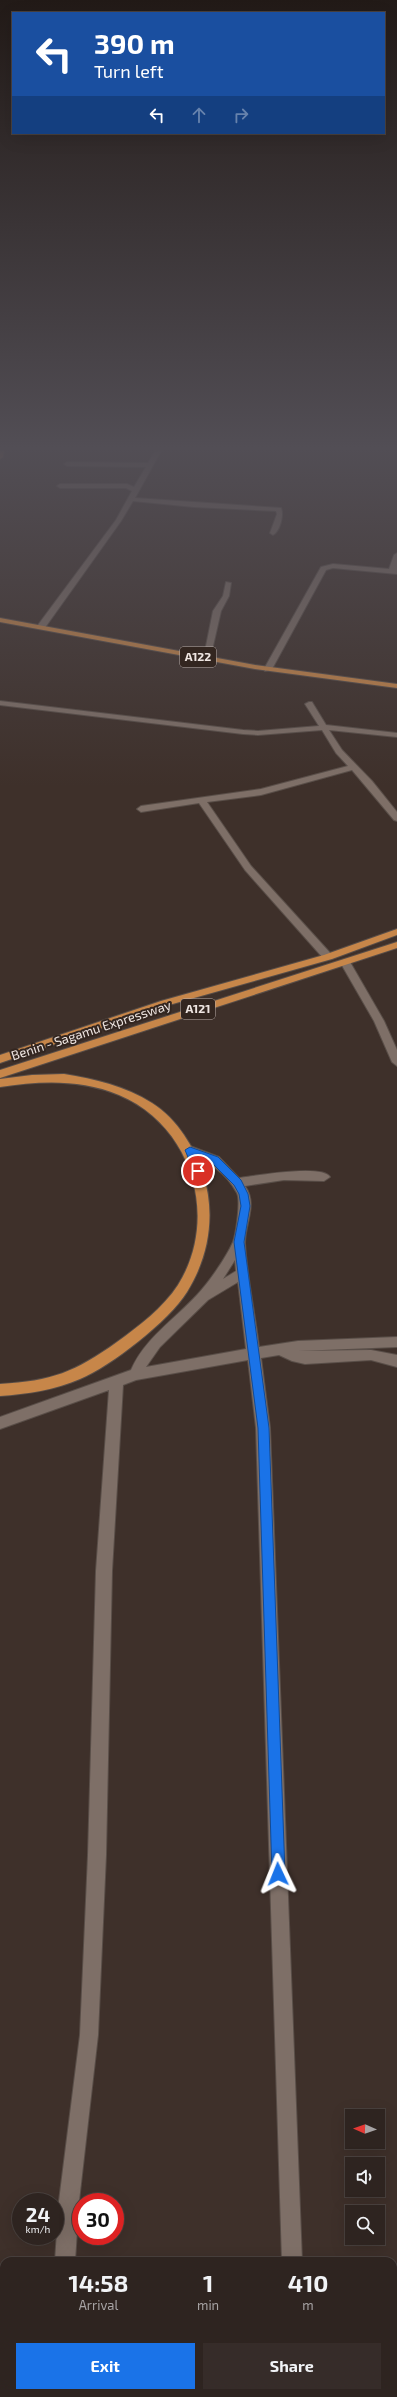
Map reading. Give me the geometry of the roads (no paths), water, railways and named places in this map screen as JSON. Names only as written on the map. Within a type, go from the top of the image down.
[{"type":"highway","name":"A122","points":[[0,620],[206,659],[268,669],[397,686]]},
{"type":"highway","name":"A121","points":[[0,1058],[184,997],[328,957],[397,932]]},
{"type":"highway","name":"Benin - Sagamu Expressway","points":[[0,1074],[397,945]]},
{"type":"highway","points":[[0,1083],[54,1078],[99,1084],[122,1091],[146,1103],[168,1121],[190,1150],[198,1171],[205,1200],[204,1230],[196,1259],[183,1288],[155,1320],[84,1371],[29,1389],[0,1390]]},
{"type":"street","points":[[41,627],[88,563]]},
{"type":"street","points":[[268,669],[323,568],[333,566],[394,572]]},
{"type":"street","points":[[206,659],[217,611],[226,596],[228,583]]},
{"type":"street","points":[[0,703],[258,733],[324,727],[397,735]]},
{"type":"street","points":[[310,704],[339,751],[397,818]]},
{"type":"street","points":[[140,809],[283,787],[354,767]]},
{"type":"street","points":[[201,800],[248,868],[328,957]]},
{"type":"street","points":[[345,962],[373,1010],[396,1059]]},
{"type":"street","points":[[190,1150],[214,1160],[238,1183],[244,1194],[245,1206],[239,1242],[255,1352],[263,1428],[292,2257]]},
{"type":"street","points":[[238,1183],[284,1176],[324,1176]]},
{"type":"street","points":[[203,1298],[239,1242]]},
{"type":"street","points":[[136,1374],[139,1364],[150,1350],[203,1298],[243,1273]]},
{"type":"street","points":[[0,1423],[136,1374],[279,1348],[397,1342]]},
{"type":"street","points":[[279,1348],[292,1356],[305,1358],[371,1355],[397,1362]]},
{"type":"street","points":[[65,2257],[69,2201],[89,2035],[97,1855],[104,1571],[116,1382]]}]
